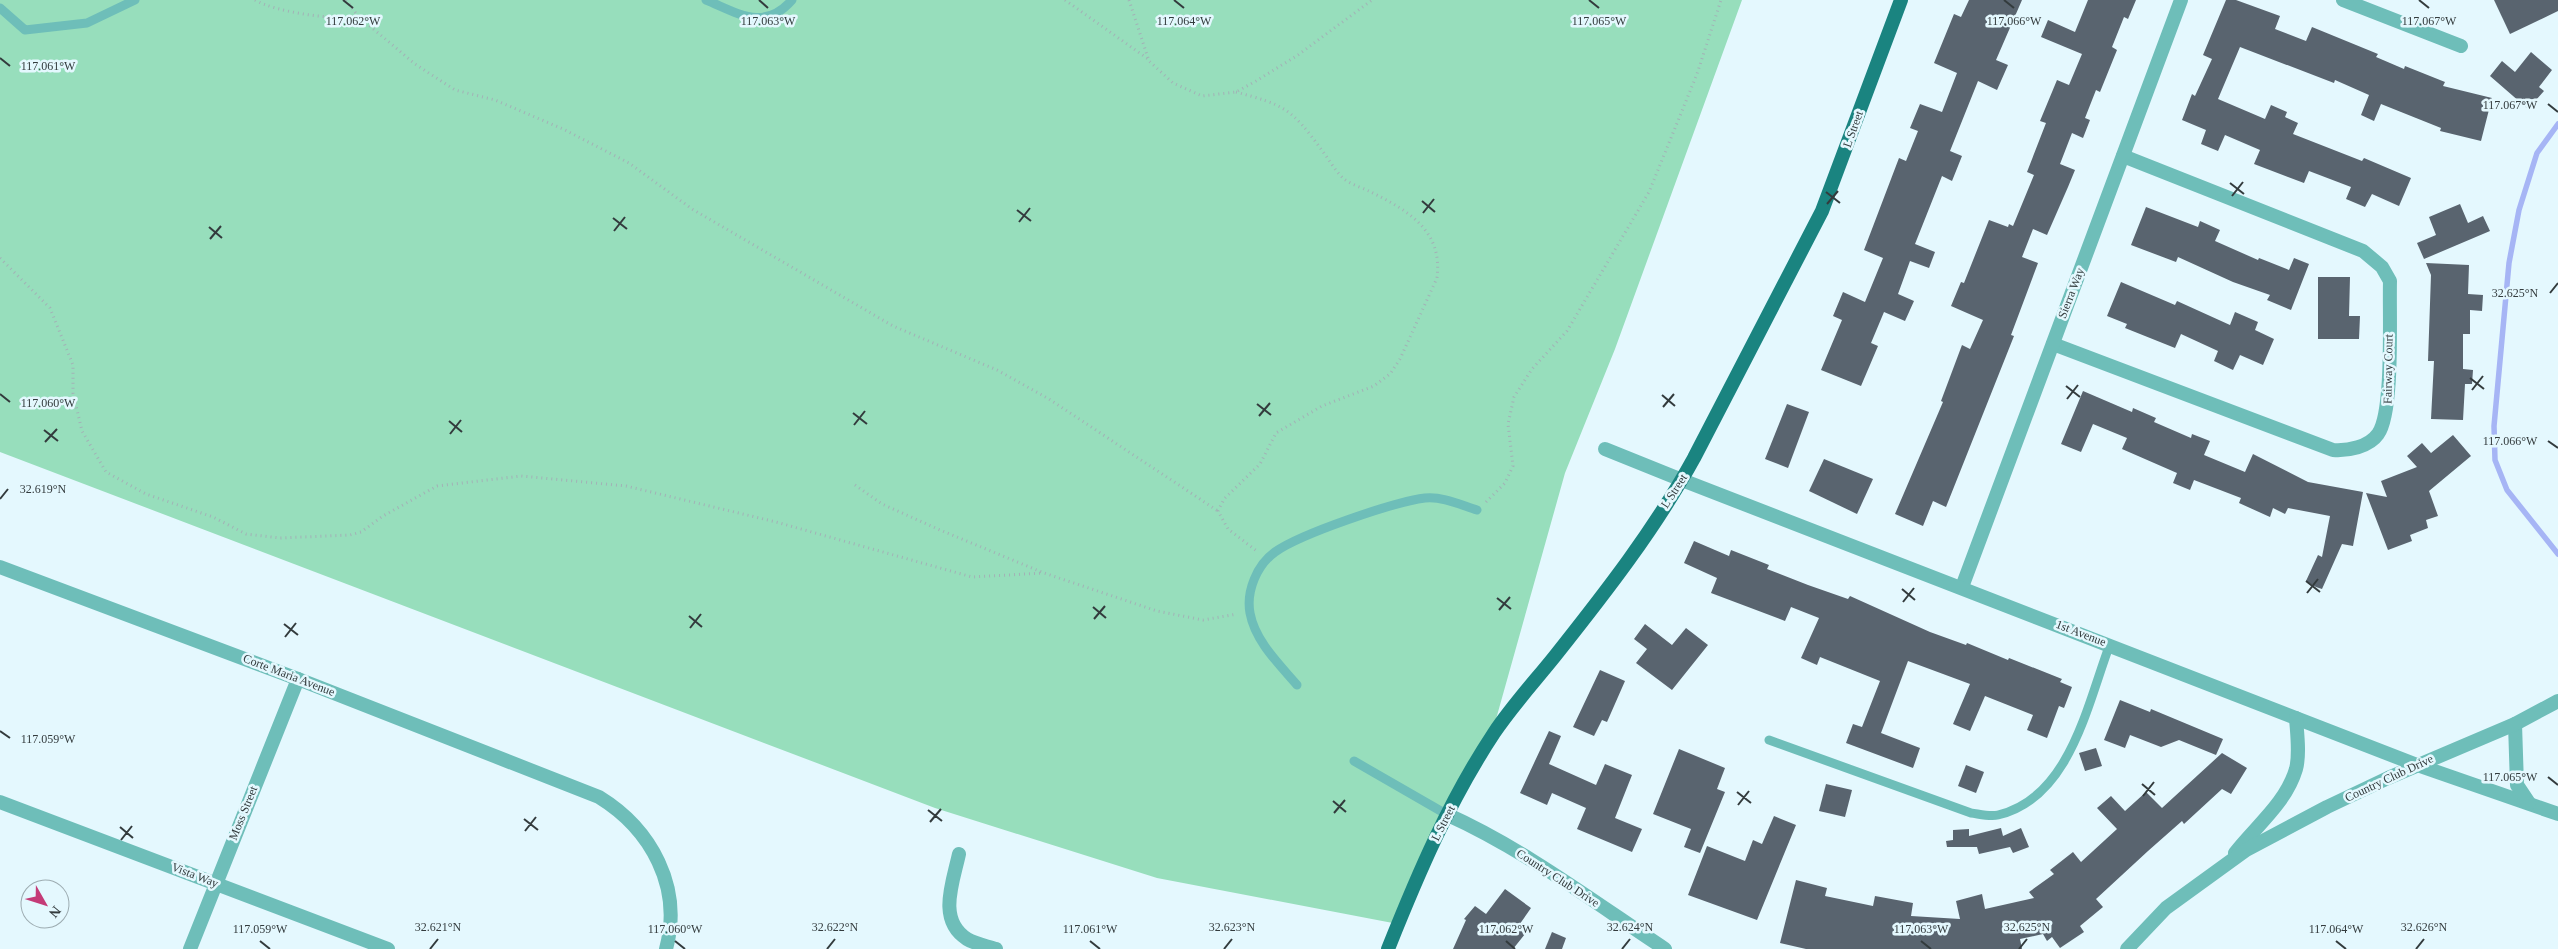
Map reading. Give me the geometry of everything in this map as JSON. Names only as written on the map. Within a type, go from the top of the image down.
[{"type":"main road","name":"L Street","points":[[1388,949],[1423,862],[1446,814],[1495,731],[1616,578],[1682,480],[1822,211],[1901,0]]},
{"type":"street","name":"Sierra Way","points":[[1962,587],[2181,0]]},
{"type":"street","points":[[2342,0],[2461,46]]},
{"type":"street","name":"Fairway Court","points":[[2052,344],[2333,450],[2346,451],[2370,442],[2379,434],[2387,412],[2390,281],[2382,267],[2363,251],[2123,156]]},
{"type":"street","name":"1st Avenue","points":[[1605,449],[2417,765],[2558,814]]},
{"type":"street","name":"Corte Maria Avenue","points":[[0,567],[298,679],[577,787],[615,806],[629,818],[651,846],[660,862],[669,897],[670,915],[666,949]]},
{"type":"street","name":"Moss Street","points":[[190,949],[215,882],[298,679]]},
{"type":"street","name":"Country Club Drive","points":[[2127,949],[2166,908],[2246,850],[2327,807],[2417,765],[2515,724],[2558,701]]},
{"type":"street","name":"Country Club Drive","points":[[2225,866],[2246,840],[2270,816],[2297,768],[2296,718]]},
{"type":"street","points":[[2515,724],[2517,785],[2529,804]]},
{"type":"street","name":"Vista Way","points":[[0,802],[388,949]]},
{"type":"street","name":"Country Club Drive","points":[[1446,814],[1487,832],[1665,949]]},
{"type":"street","points":[[959,854],[947,906],[955,930],[968,940],[996,949]]},
{"type":"lane","points":[[0,8],[25,30],[87,23],[135,0]]},
{"type":"lane","points":[[706,0],[754,19],[775,15],[792,0]]},
{"type":"lane","points":[[1297,685],[1257,636],[1250,612],[1251,587],[1261,566],[1274,552],[1300,539],[1405,503],[1427,498],[1451,501],[1477,510]]},
{"type":"lane","points":[[1768,740],[1971,813],[1996,816],[2023,807],[2038,796],[2061,770],[2076,738],[2110,644]]},
{"type":"lane","points":[[1354,761],[1446,814]]},
{"type":"path","points":[[255,0],[300,13],[344,19],[358,16]]},
{"type":"path","points":[[346,0],[358,16],[415,64],[455,90],[495,100],[563,129],[629,162],[692,209],[892,326],[997,370],[1049,399],[1218,511],[1222,522],[1228,529],[1261,554],[1261,566]]},
{"type":"path","points":[[1065,0],[1149,60],[1172,83],[1189,92],[1202,96],[1236,92],[1274,102],[1290,111],[1344,179],[1404,210],[1432,237],[1438,251],[1439,266],[1437,278],[1400,359],[1390,374],[1374,386],[1322,406],[1276,433],[1260,464],[1224,499],[1218,511]]},
{"type":"path","points":[[1129,0],[1149,60]]},
{"type":"path","points":[[1236,92],[1298,55],[1372,0]]},
{"type":"path","points":[[1477,510],[1504,483],[1513,466],[1508,424],[1514,397],[1542,357],[1567,331],[1649,192],[1697,74],[1721,0]]},
{"type":"path","points":[[0,258],[50,308],[72,365],[73,393],[82,431],[106,472],[146,494],[213,517],[246,534],[280,538],[350,535],[362,532],[383,516],[437,486],[521,476],[626,486],[776,522],[972,577],[1044,573]]},
{"type":"path","points":[[855,485],[882,504],[1044,573],[1166,613],[1203,620],[1250,612]]},
{"type":"green space","points":[[0,0],[1742,0],[1615,349],[1565,473],[1491,737],[1398,924],[1157,878],[935,808],[0,452]]},
{"type":"building","points":[[1969,0],[2022,0],[1996,60],[2008,65],[1997,90],[1978,81],[1950,151],[1962,156],[1952,181],[1942,176],[1915,244],[1935,252],[1929,268],[1910,261],[1898,294],[1914,301],[1905,321],[1884,312],[1871,343],[1878,346],[1861,386],[1821,370],[1842,320],[1833,316],[1843,292],[1865,302],[1883,258],[1864,250],[1899,158],[1906,161],[1918,131],[1910,128],[1920,104],[1942,112],[1957,73],[1934,63],[1954,14],[1961,17]]},
{"type":"building","points":[[2088,0],[2136,0],[2128,19],[2124,17],[2112,47],[2117,50],[2100,92],[2096,90],[2085,118],[2090,120],[2083,138],[2072,133],[2060,164],[2075,170],[2047,235],[2033,229],[2022,257],[2038,263],[2011,335],[2014,336],[1946,507],[1933,501],[1923,526],[1895,514],[1943,402],[1941,401],[1962,345],[1970,349],[1983,320],[1951,306],[1961,282],[1964,283],[1989,220],[2008,227],[2009,224],[2013,226],[2034,175],[2027,172],[2046,123],[2040,121],[2057,80],[2069,85],[2082,54],[2041,37],[2048,20],[2075,32]]},
{"type":"building","points":[[2226,0],[2236,0],[2280,16],[2275,29],[2306,41],[2312,27],[2378,54],[2376,57],[2404,69],[2405,66],[2445,82],[2443,86],[2492,98],[2481,141],[2440,131],[2441,128],[2381,104],[2374,121],[2361,115],[2369,95],[2335,80],[2334,83],[2240,47],[2218,99],[2265,119],[2271,105],[2287,112],[2285,117],[2298,123],[2293,134],[2362,161],[2364,158],[2411,178],[2399,206],[2372,194],[2365,207],[2346,199],[2351,187],[2309,171],[2304,183],[2254,164],[2260,150],[2225,135],[2218,151],[2201,144],[2206,130],[2182,120],[2192,94],[2195,96],[2212,59],[2203,55]]},
{"type":"building","points":[[2494,0],[2558,0],[2558,11],[2510,34]]},
{"type":"building","points":[[2531,52],[2552,70],[2539,87],[2544,91],[2528,109],[2490,76],[2502,61],[2515,72]]},
{"type":"building","points":[[2460,204],[2468,223],[2483,216],[2490,231],[2424,259],[2417,243],[2436,235],[2429,217]]},
{"type":"building","points":[[2146,207],[2198,227],[2200,221],[2220,230],[2215,241],[2258,260],[2259,258],[2289,270],[2294,258],[2309,264],[2291,310],[2267,300],[2270,295],[2233,282],[2178,257],[2176,262],[2131,245]]},
{"type":"building","points":[[2426,263],[2469,265],[2468,294],[2483,295],[2482,311],[2470,310],[2470,334],[2463,334],[2463,369],[2473,370],[2472,384],[2465,384],[2463,420],[2431,419],[2434,361],[2428,361],[2431,275]]},
{"type":"building","points":[[2318,277],[2350,277],[2349,316],[2360,316],[2359,339],[2318,339]]},
{"type":"building","points":[[2121,282],[2175,305],[2177,301],[2230,325],[2235,312],[2258,322],[2255,330],[2274,339],[2263,365],[2240,355],[2233,370],[2214,361],[2218,351],[2181,334],[2175,348],[2125,328],[2127,324],[2107,316]]},
{"type":"building","points":[[2083,391],[2132,412],[2133,408],[2156,418],[2154,422],[2191,438],[2192,434],[2210,441],[2204,455],[2245,472],[2253,454],[2308,482],[2363,492],[2353,546],[2342,544],[2322,589],[2316,587],[2306,581],[2318,555],[2322,557],[2330,516],[2288,508],[2285,514],[2273,508],[2270,517],[2239,503],[2241,498],[2194,480],[2190,490],[2173,483],[2177,473],[2122,449],[2127,438],[2093,424],[2081,452],[2061,444]]},
{"type":"building","points":[[1787,404],[1809,412],[1788,468],[1765,459]]},
{"type":"building","points":[[2453,435],[2471,456],[2429,491],[2438,516],[2426,520],[2428,528],[2410,535],[2412,541],[2388,550],[2366,493],[2387,497],[2381,481],[2417,467],[2407,456],[2422,443],[2431,453]]},
{"type":"building","points":[[1824,459],[1873,479],[1857,514],[1809,491]]},
{"type":"building","points":[[1694,541],[1729,556],[1731,550],[1769,565],[1767,569],[1808,585],[1848,599],[1850,596],[1930,632],[1966,645],[1967,643],[2062,679],[2060,682],[2072,687],[2064,708],[2059,706],[2047,738],[2027,730],[2033,715],[1985,696],[1970,731],[1953,724],[1970,684],[1908,661],[1881,733],[1920,748],[1913,768],[1846,743],[1853,724],[1862,727],[1880,681],[1820,657],[1817,665],[1801,658],[1819,618],[1791,607],[1785,621],[1711,593],[1717,578],[1684,563]]},
{"type":"building","points":[[1645,624],[1672,645],[1686,628],[1708,645],[1672,690],[1636,663],[1647,649],[1634,639]]},
{"type":"building","points":[[1600,670],[1625,681],[1607,722],[1602,720],[1594,736],[1573,727]]},
{"type":"building","points":[[2120,700],[2150,712],[2151,709],[2223,739],[2216,755],[2179,740],[2161,747],[2130,735],[2125,748],[2104,740]]},
{"type":"building","points":[[1549,731],[1561,736],[1549,764],[1596,785],[1605,764],[1632,775],[1615,818],[1642,829],[1632,852],[1577,829],[1586,808],[1552,793],[1547,805],[1520,793]]},
{"type":"building","points":[[2096,748],[2102,766],[2085,771],[2079,753]]},
{"type":"building","points":[[1679,749],[1725,768],[1717,789],[1725,792],[1700,853],[1684,847],[1691,829],[1653,814]]},
{"type":"building","points":[[2222,753],[2247,768],[2231,794],[2222,789],[2184,824],[2182,821],[2148,851],[2096,899],[2103,907],[2080,926],[2084,932],[2060,948],[2052,937],[2047,941],[2043,934],[2020,939],[2022,949],[1806,949],[1780,943],[1796,880],[1827,888],[1825,896],[1873,906],[1875,896],[1913,903],[1911,916],[1960,919],[1956,901],[1982,894],[1985,909],[2034,898],[2029,892],[2054,874],[2050,870],[2073,852],[2081,862],[2117,829],[2097,808],[2111,796],[2125,811],[2146,792],[2162,808]]},
{"type":"building","points":[[1966,765],[1984,772],[1976,793],[1958,786]]},
{"type":"building","points":[[1826,784],[1852,790],[1845,817],[1819,811]]},
{"type":"building","points":[[1774,816],[1796,825],[1757,920],[1688,895],[1707,846],[1745,861],[1753,840],[1762,844]]},
{"type":"building","points":[[2001,828],[2003,836],[2021,828],[2029,847],[2013,853],[2010,847],[1979,854],[1977,847],[1947,847],[1946,841],[1953,840],[1953,830],[1969,829],[1969,836]]},
{"type":"building","points":[[1505,889],[1531,908],[1517,928],[1525,934],[1513,949],[1453,949],[1466,920],[1464,919],[1475,906],[1486,914]]},
{"type":"building","points":[[1552,932],[1566,938],[1562,949],[1545,949]]},
{"type":"waterway","points":[[2558,124],[2537,153],[2519,210],[2509,263],[2494,426],[2495,460],[2507,490],[2558,554]]}]
